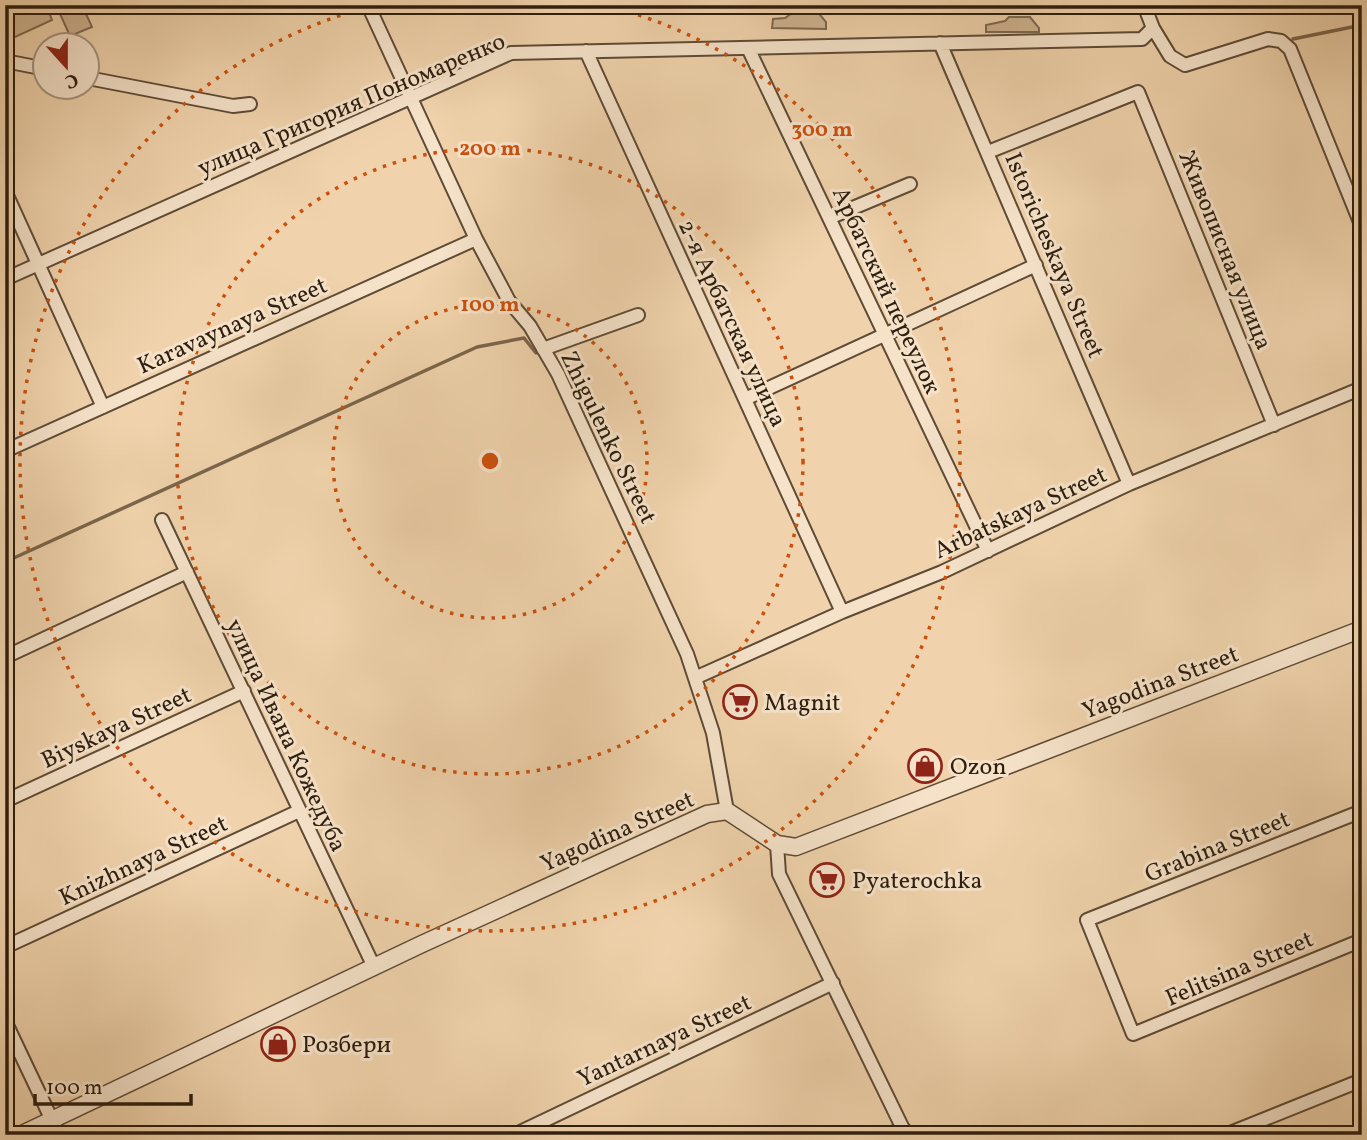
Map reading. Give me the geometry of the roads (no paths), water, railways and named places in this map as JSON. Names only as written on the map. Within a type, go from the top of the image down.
[{"type":"street","name":"Zhigulenko Street","points":[[368,5],[476,239],[509,301],[558,374],[697,677],[713,733],[727,811]]},
{"type":"street","points":[[1144,5],[1151,31],[1170,56],[1185,65],[1268,39],[1281,41],[1290,49],[1362,227]]},
{"type":"street","name":"улица Григория Пономаренко","points":[[5,279],[511,53],[1142,39],[1151,31]]},
{"type":"street","name":"Istoricheskaya Street","points":[[940,44],[1129,484]]},
{"type":"street","name":"Арбатский переулок","points":[[748,48],[988,551]]},
{"type":"street","name":"2-я Арбатская улица","points":[[586,51],[842,612]]},
{"type":"street","points":[[5,61],[32,66]]},
{"type":"street","points":[[102,81],[233,106],[250,104]]},
{"type":"street","name":"Живописная улица","points":[[988,152],[1138,92],[1273,425]]},
{"type":"street","points":[[829,218],[910,184]]},
{"type":"street","points":[[5,191],[36,265],[103,407]]},
{"type":"street","name":"Karavaynaya Street","points":[[5,451],[476,239]]},
{"type":"street","points":[[745,399],[1036,265]]},
{"type":"street","points":[[543,349],[638,315]]},
{"type":"street","name":"Arbatskaya Street","points":[[697,677],[988,551],[1129,484],[1362,388]]},
{"type":"street","name":"улица Ивана Кожедуба","points":[[162,520],[374,967]]},
{"type":"street","points":[[5,657],[187,572]]},
{"type":"street","name":"Yagodina Street","points":[[20,1135],[55,1127],[374,967],[707,814],[727,811],[777,844],[796,847],[1362,629]]},
{"type":"street","name":"Biyskaya Street","points":[[5,801],[244,691]]},
{"type":"street","name":"Knizhnaya Street","points":[[5,947],[299,811]]},
{"type":"street","name":"Grabina Street","points":[[1133,1034],[1087,920],[1362,811]]},
{"type":"street","points":[[777,844],[779,874],[905,1131],[888,1135]]},
{"type":"street","name":"Felitsina Street","points":[[1133,1034],[1362,940]]},
{"type":"street","name":"Yantarnaya Street","points":[[514,1135],[529,1132],[833,983]]},
{"type":"street","points":[[5,1021],[55,1127]]},
{"type":"street","points":[[1225,1135],[1362,1080]]},
{"type":"waterway","points":[[1293,39],[1362,25]]},
{"type":"waterway","points":[[5,562],[477,347],[524,338],[536,353]]},
{"type":"place","name":"Magnit","points":[[740,702]]},
{"type":"place","name":"Ozon","points":[[925,766]]},
{"type":"place","name":"Pyaterochka","points":[[827,880]]},
{"type":"place","name":"Розбери","points":[[278,1044]]}]
